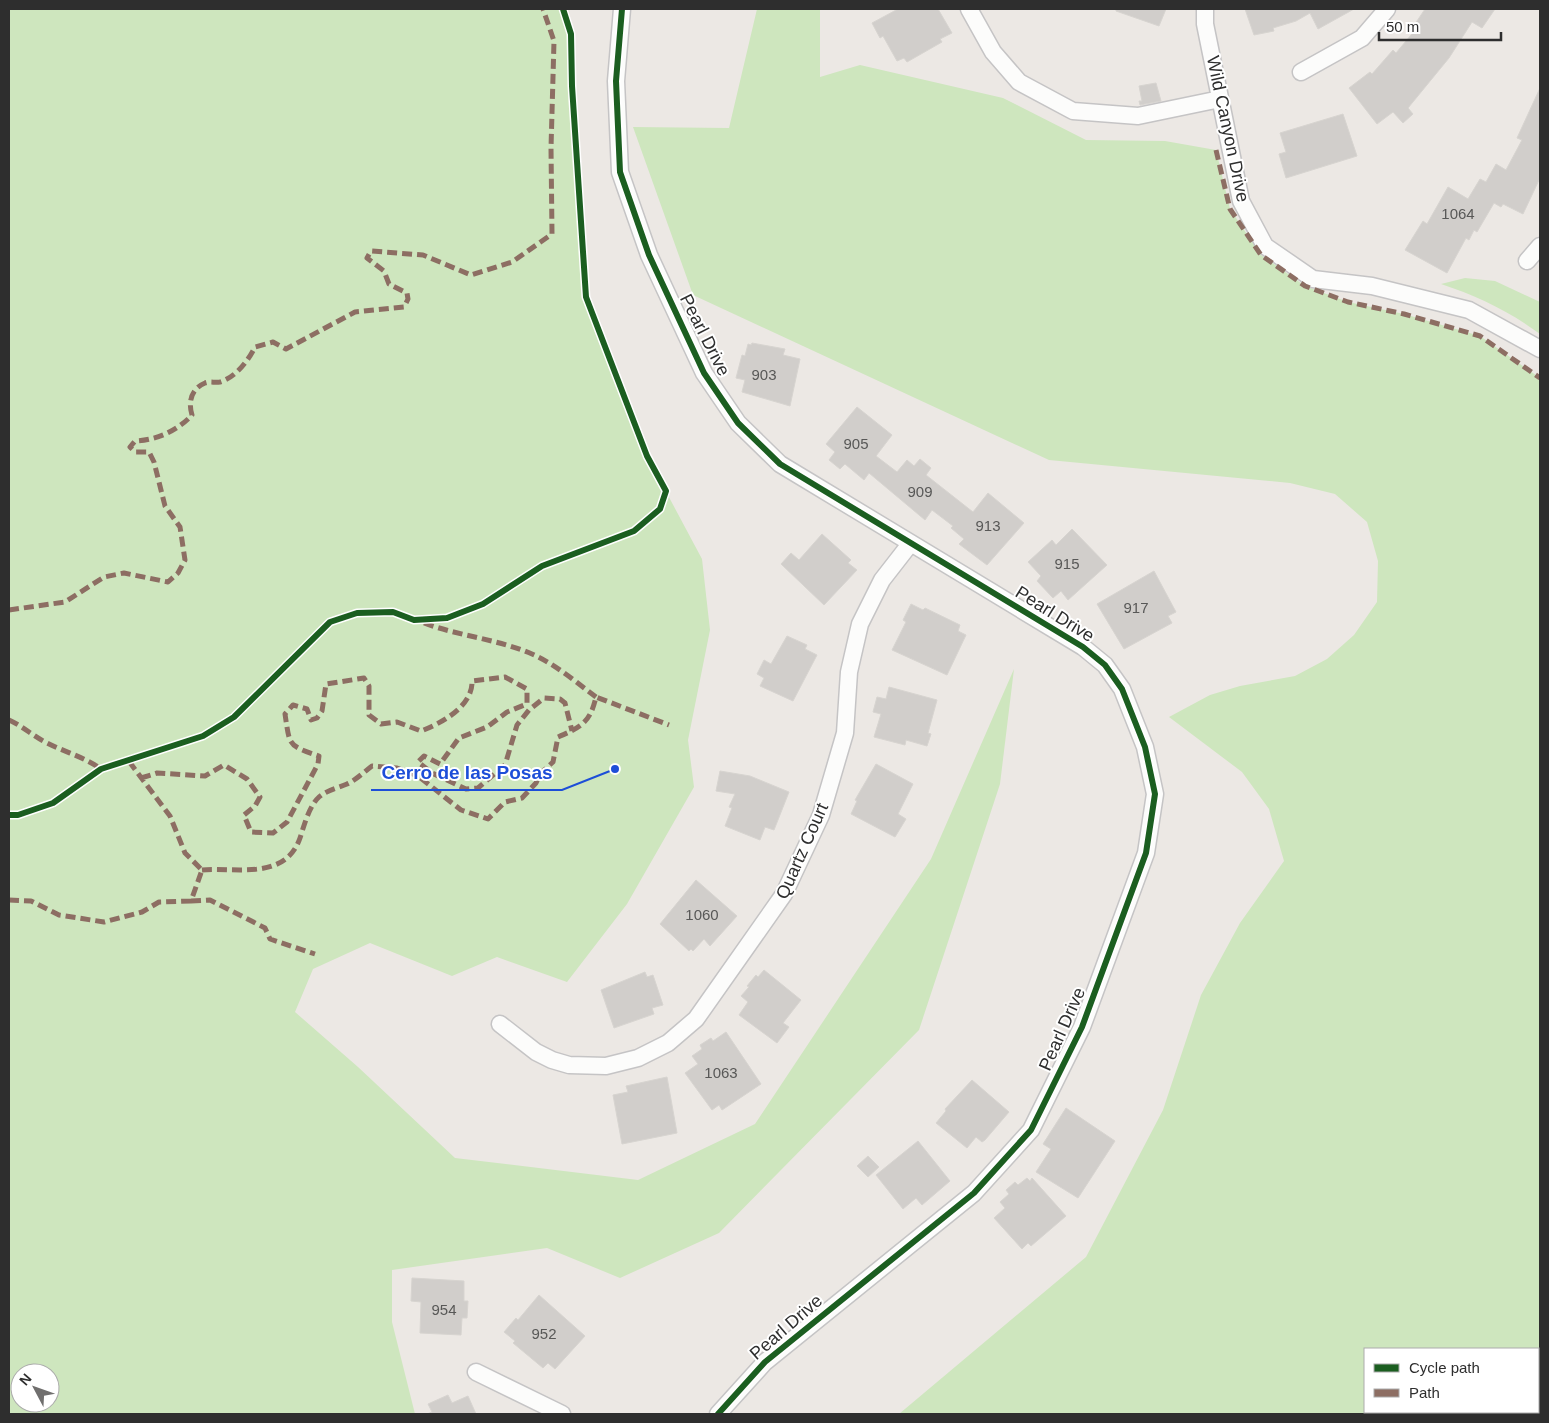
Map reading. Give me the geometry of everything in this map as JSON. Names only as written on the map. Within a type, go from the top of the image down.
[{"type":"street","name":"Pearl Drive","points":[[622,9],[616,81],[620,172],[649,255],[704,373],[738,422],[780,464],[1083,647],[1105,665],[1122,689],[1145,747],[1155,794],[1146,853],[1082,1027],[1031,1130],[974,1193],[765,1362],[718,1414]]},
{"type":"street","points":[[969,9],[993,52],[1019,82],[1073,111],[1138,116],[1220,99]]},
{"type":"street","name":"Wild Canyon Drive","points":[[1205,9],[1205,24],[1241,201],[1264,246],[1313,279],[1372,286],[1469,310],[1540,349]]},
{"type":"street","points":[[1301,72],[1362,38],[1387,9]]},
{"type":"street","points":[[1527,261],[1540,246]]},
{"type":"street","name":"Quartz Court","points":[[500,1024],[536,1052],[552,1060],[569,1065],[606,1066],[638,1058],[668,1043],[696,1019],[784,894],[818,820],[845,733],[850,672],[860,624],[882,580],[910,544]]},
{"type":"street","points":[[476,1372],[562,1414]]},
{"type":"green space","points":[[9,9],[563,9],[571,34],[572,86],[586,297],[647,456],[702,559],[710,630],[688,740],[694,787],[627,904],[567,982],[497,957],[452,976],[370,943],[313,969],[295,1012],[358,1067],[455,1158],[638,1180],[755,1124],[931,859],[1014,669],[1000,784],[919,1030],[719,1233],[620,1278],[547,1248],[392,1270],[392,1322],[415,1414],[9,1414]]},
{"type":"green space","points":[[757,9],[820,9],[820,77],[860,65],[1003,98],[1086,140],[1165,141],[1216,150],[1230,209],[1261,255],[1305,286],[1348,302],[1404,314],[1480,336],[1540,378],[1540,1403],[1539,1348],[1364,1348],[1364,1413],[1530,1414],[899,1414],[1086,1257],[1163,1110],[1201,995],[1240,923],[1284,861],[1269,809],[1242,772],[1169,717],[1210,695],[1240,686],[1295,676],[1327,659],[1354,635],[1377,602],[1378,561],[1367,522],[1335,494],[1290,483],[1049,460],[693,295],[633,127],[729,128]]},
{"type":"green space","points":[[1465,278],[1495,281],[1540,302],[1540,334],[1517,318],[1492,305],[1441,284]]},
{"type":"building","points":[[898,9],[938,9],[952,33],[940,39],[942,42],[907,62],[904,58],[897,61],[883,36],[880,38],[872,23]]},
{"type":"building","points":[[1116,9],[1166,9],[1159,26],[1116,11]]},
{"type":"building","points":[[1245,9],[1354,9],[1318,29],[1310,13],[1296,21],[1273,28],[1274,31],[1254,35]]},
{"type":"building","points":[[1425,9],[1495,9],[1482,28],[1472,22],[1449,58],[1408,108],[1413,114],[1403,123],[1393,112],[1377,124],[1349,88],[1370,72],[1372,74],[1393,50],[1396,53],[1416,29],[1413,27]]},
{"type":"building","points":[[1156,83],[1161,101],[1140,105],[1139,101],[1142,101],[1139,86]]},
{"type":"building","points":[[1540,88],[1540,178],[1523,214],[1503,204],[1501,207],[1494,203],[1477,232],[1474,230],[1469,240],[1466,238],[1447,273],[1405,250],[1423,221],[1427,224],[1448,187],[1468,199],[1480,179],[1486,182],[1496,164],[1506,170],[1522,140],[1517,138]]},
{"type":"building","points":[[1343,114],[1357,156],[1286,178],[1279,154],[1286,152],[1280,133]]},
{"type":"building","points":[[752,343],[785,349],[783,355],[800,359],[790,406],[742,392],[745,380],[736,378],[742,355],[745,356],[748,344],[751,345]]},
{"type":"building","points":[[857,407],[892,435],[876,456],[897,472],[907,460],[914,466],[920,459],[931,468],[926,475],[973,512],[988,493],[1024,523],[987,565],[959,544],[964,539],[951,528],[953,526],[932,510],[925,520],[869,473],[864,480],[845,464],[840,469],[829,460],[835,452],[826,444]]},
{"type":"building","points":[[1072,529],[1107,565],[1068,600],[1061,591],[1053,598],[1037,581],[1041,576],[1028,562],[1052,540],[1056,545]]},
{"type":"building","points":[[822,534],[851,560],[848,563],[857,570],[824,605],[781,564],[791,553],[799,560]]},
{"type":"building","points":[[1154,571],[1176,612],[1168,616],[1172,623],[1124,649],[1097,604]]},
{"type":"building","points":[[911,604],[923,610],[925,608],[960,625],[958,631],[966,635],[947,675],[892,650],[906,622],[903,620]]},
{"type":"building","points":[[787,636],[807,645],[805,649],[817,655],[793,701],[760,686],[764,678],[757,674],[764,660],[771,664]]},
{"type":"building","points":[[889,687],[937,700],[928,733],[931,734],[927,746],[906,740],[905,745],[874,737],[881,714],[873,712],[877,697],[886,699]]},
{"type":"building","points":[[876,764],[913,784],[898,814],[906,819],[895,837],[851,814],[857,801],[855,800]]},
{"type":"building","points":[[720,771],[750,776],[789,792],[774,830],[765,827],[760,840],[725,826],[732,808],[729,807],[735,794],[716,791]]},
{"type":"building","points":[[696,880],[737,916],[710,946],[704,939],[693,951],[691,949],[689,951],[660,924]]},
{"type":"building","points":[[764,970],[801,1000],[783,1023],[789,1027],[777,1043],[739,1015],[748,1002],[741,996],[756,975],[758,977]]},
{"type":"building","points":[[645,972],[647,977],[653,975],[663,1005],[652,1008],[654,1014],[614,1028],[601,990]]},
{"type":"building","points":[[726,1032],[761,1084],[722,1110],[719,1105],[712,1110],[685,1073],[698,1064],[692,1056],[702,1049],[700,1045],[711,1038],[713,1041]]},
{"type":"building","points":[[667,1077],[677,1133],[622,1144],[613,1095],[628,1092],[626,1086]]},
{"type":"building","points":[[972,1080],[1009,1112],[985,1140],[982,1142],[976,1137],[967,1148],[936,1123],[946,1111],[945,1109]]},
{"type":"building","points":[[1066,1108],[1115,1141],[1078,1198],[1036,1172],[1051,1149],[1043,1144]]},
{"type":"building","points":[[918,1141],[950,1181],[922,1205],[916,1198],[903,1209],[876,1175]]},
{"type":"building","points":[[868,1156],[879,1167],[868,1177],[857,1166]]},
{"type":"building","points":[[1027,1178],[1030,1181],[1032,1178],[1066,1216],[1031,1246],[1028,1243],[1022,1249],[994,1218],[1005,1208],[1000,1202],[1009,1194],[1006,1190],[1015,1182],[1018,1185]]},
{"type":"building","points":[[412,1278],[464,1281],[464,1301],[468,1301],[467,1318],[462,1318],[461,1335],[420,1333],[421,1302],[411,1301]]},
{"type":"building","points":[[539,1295],[585,1336],[555,1369],[548,1363],[543,1368],[513,1343],[515,1341],[504,1332],[516,1318],[518,1320]]},
{"type":"building","points":[[448,1395],[452,1403],[468,1396],[476,1414],[427,1414],[432,1412],[428,1404]]},
{"type":"marked path","points":[[9,610],[65,602],[104,577],[124,573],[168,582],[178,573],[185,560],[180,527],[165,506],[154,462],[149,452],[135,452],[130,447],[135,441],[159,437],[180,426],[192,415],[190,405],[196,389],[207,382],[226,380],[245,363],[255,347],[273,342],[286,349],[355,312],[404,307],[408,299],[407,293],[389,284],[384,271],[367,258],[371,251],[423,255],[471,275],[512,262],[552,234],[551,148],[554,41],[543,9]]},
{"type":"marked path","points":[[1216,150],[1230,209],[1261,255],[1305,286],[1348,302],[1404,314],[1480,336],[1540,378]]},
{"type":"marked path","points":[[424,623],[532,654],[557,668],[596,697]]},
{"type":"marked path","points":[[141,778],[157,773],[205,776],[224,765],[247,779],[260,797],[255,806],[244,815],[251,832],[273,833],[287,822],[318,764],[319,756],[301,749],[292,743],[288,733],[285,714],[293,705],[307,709],[311,720],[317,718],[322,711],[326,684],[364,678],[369,686],[369,715],[381,724],[397,722],[421,731],[447,718],[462,706],[471,690],[472,681],[505,677],[527,689],[527,704],[507,712],[487,727],[459,738],[440,764],[424,756],[418,762],[432,773],[466,789],[478,788],[505,765],[517,725],[529,710],[544,698],[560,699],[565,703],[572,731]]},
{"type":"marked path","points":[[202,870],[258,869],[283,861],[293,852],[315,801],[329,791],[357,778],[372,766],[397,768],[418,776],[461,810],[488,819],[505,802],[522,798],[536,783],[540,774],[553,762],[558,737],[579,727],[583,723],[591,713],[596,697],[669,725]]},
{"type":"marked path","points":[[9,720],[47,743],[101,769]]},
{"type":"marked path","points":[[9,900],[31,901],[59,915],[104,922],[142,912],[159,902],[191,901],[202,870],[185,853],[170,816],[128,760]]},
{"type":"marked path","points":[[191,901],[210,900],[265,928],[270,939],[315,954]]},
{"type":"cycle path","points":[[9,815],[18,815],[53,803],[101,769],[203,736],[234,717],[330,622],[357,613],[393,612],[414,620],[447,618],[483,604],[542,566],[634,531],[660,509],[666,491],[647,456],[586,297],[572,86],[571,34],[563,9]]},
{"type":"cycle path","points":[[622,9],[616,81],[620,172],[649,255],[704,373],[738,423],[780,464],[1083,647],[1105,665],[1122,689],[1145,747],[1155,794],[1146,853],[1082,1027],[1031,1130],[974,1193],[765,1362],[718,1414]]},
{"type":"place","name":"Cerro de las Posas","points":[[615,769]]}]
